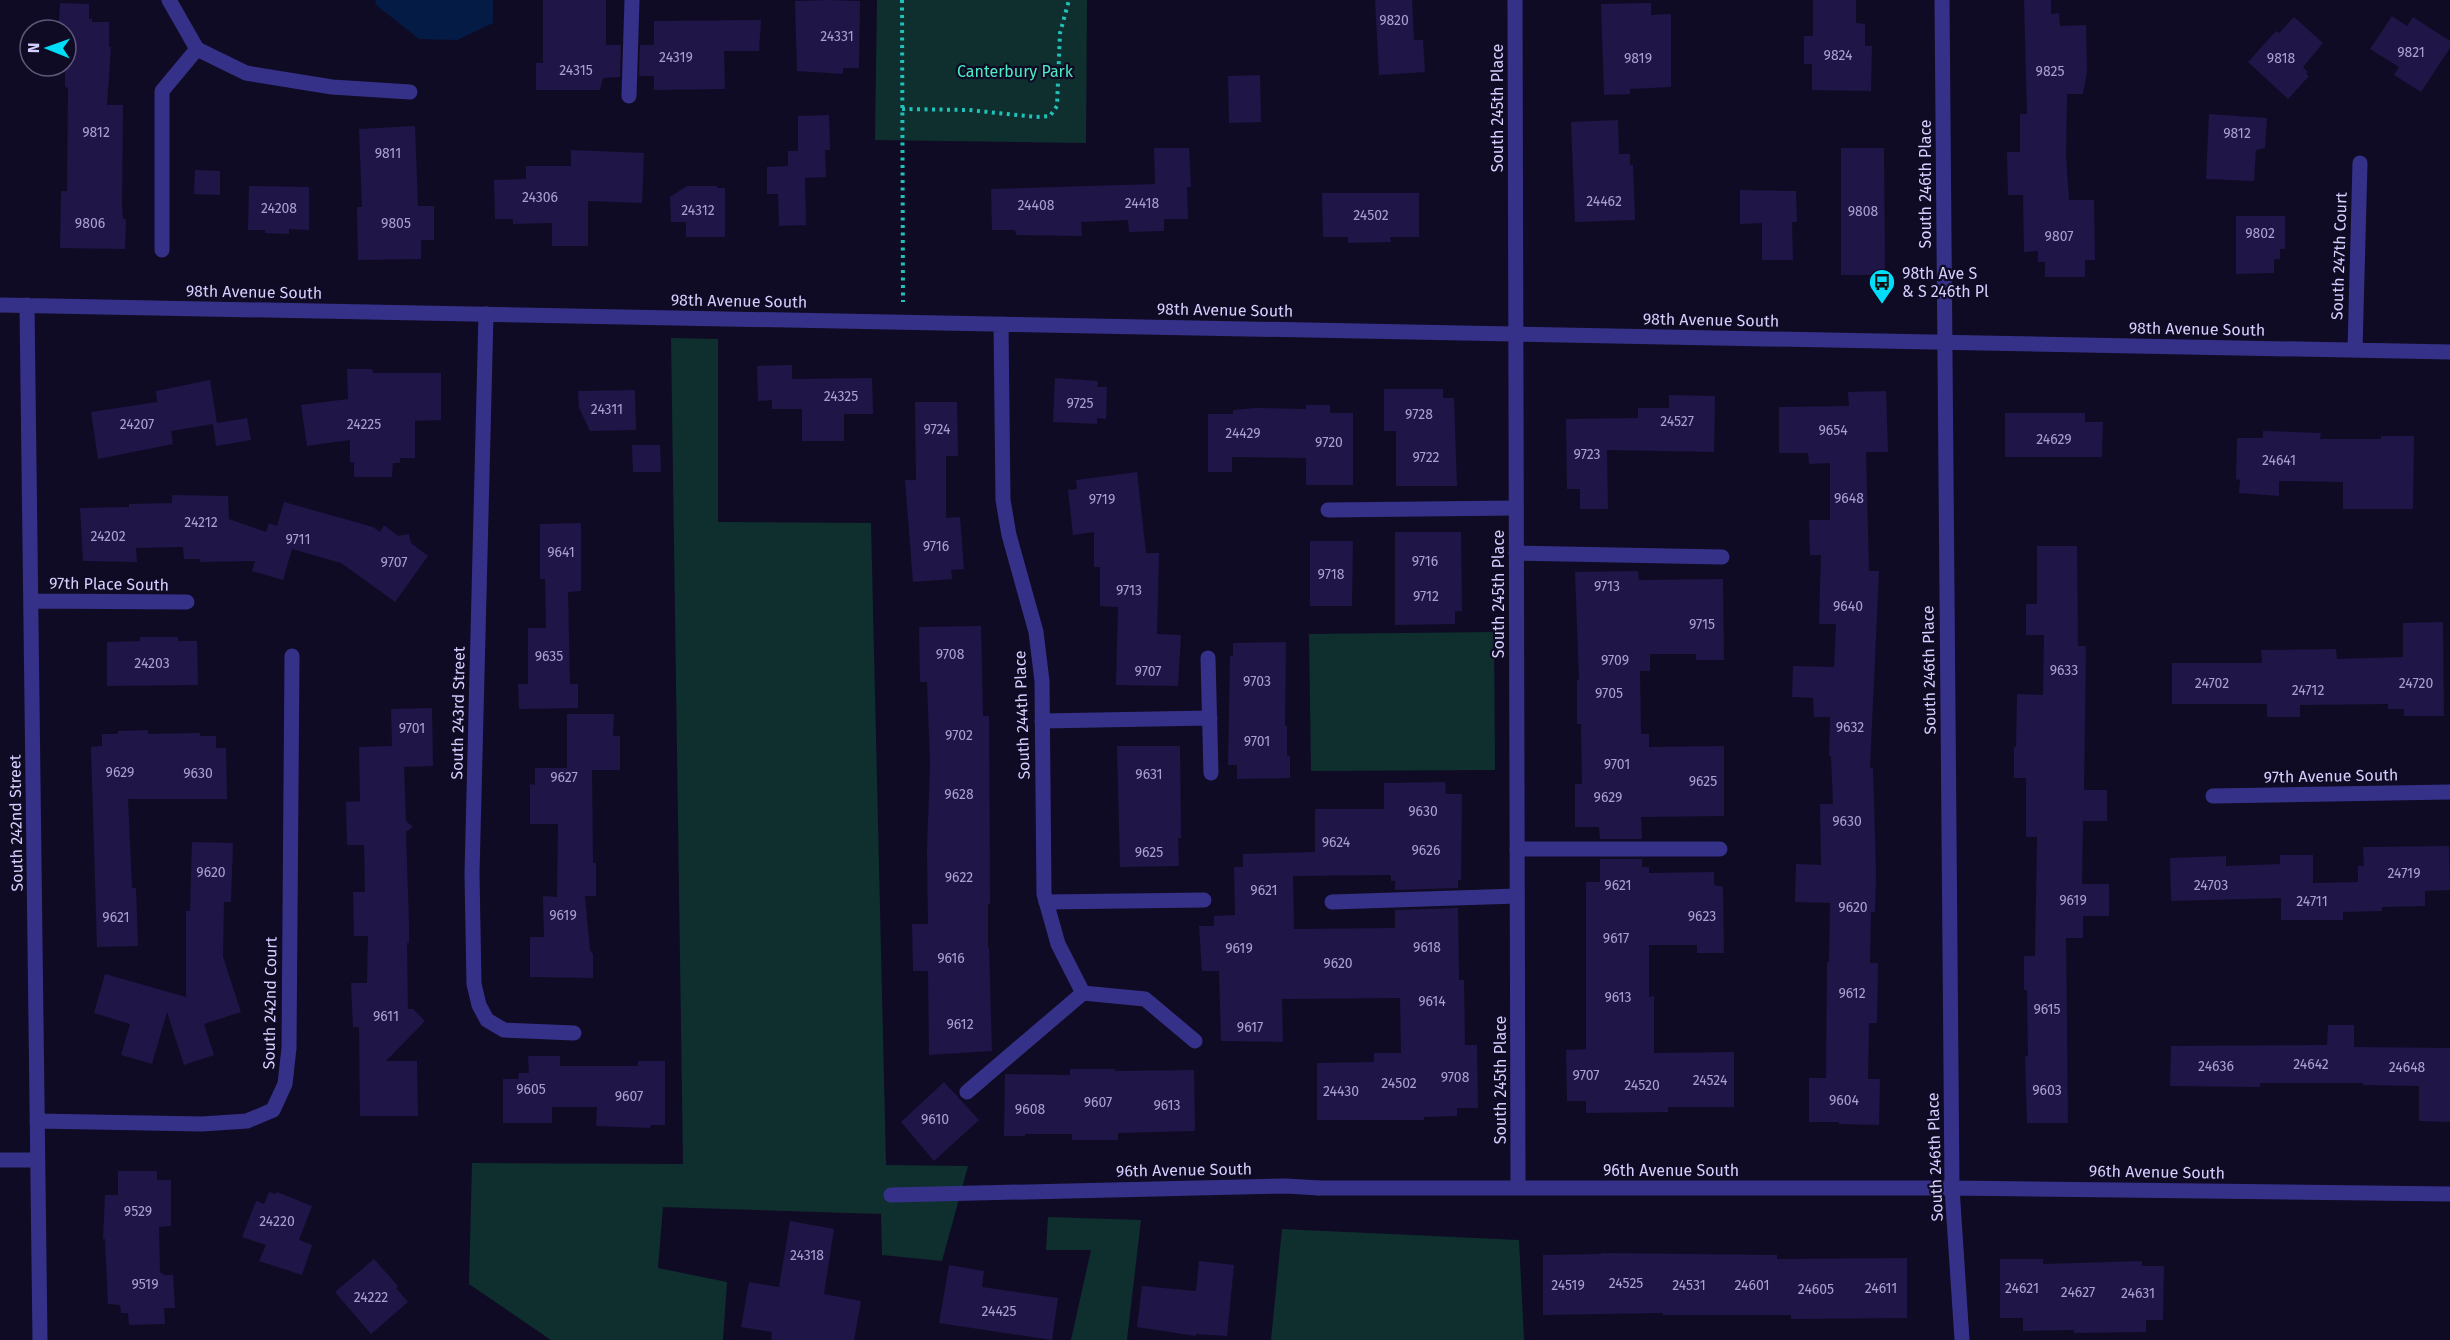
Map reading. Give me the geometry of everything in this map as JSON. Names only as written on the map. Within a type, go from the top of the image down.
[{"type":"street","points":[[169,0],[197,49],[246,73],[332,87],[410,92]]},
{"type":"street","points":[[629,96],[632,0]]},
{"type":"street","name":"South 245th Place","points":[[1515,0],[1518,1188]]},
{"type":"street","name":"South 246th Place","points":[[1942,0],[1952,1188],[1962,1340]]},
{"type":"street","points":[[162,250],[162,91],[197,49]]},
{"type":"street","name":"South 247th Court","points":[[2355,350],[2360,163]]},
{"type":"street","name":"98th Avenue South","points":[[0,305],[2450,352]]},
{"type":"street","name":"South 242nd Street","points":[[27,305],[40,1340]]},
{"type":"street","name":"South 243rd Street","points":[[486,314],[472,874],[474,984],[478,1005],[487,1020],[504,1030],[574,1033]]},
{"type":"street","name":"South 244th Place","points":[[1001,324],[1002,500],[1009,535],[1036,632],[1042,681],[1044,894],[1058,944],[1083,993]]},
{"type":"street","points":[[1328,510],[1516,508]]},
{"type":"street","points":[[1516,553],[1722,556]]},
{"type":"street","name":"97th Place South","points":[[31,601],[187,602]]},
{"type":"street","name":"South 242nd Court","points":[[37,1121],[202,1124],[247,1121],[273,1110],[285,1084],[289,1048],[292,656]]},
{"type":"street","points":[[1209,658],[1211,773]]},
{"type":"street","points":[[1042,721],[1210,718]]},
{"type":"street","name":"97th Avenue South","points":[[2213,796],[2450,792]]},
{"type":"street","points":[[1517,849],[1720,849]]},
{"type":"street","points":[[1332,902],[1517,896]]},
{"type":"street","points":[[1046,902],[1204,900]]},
{"type":"street","points":[[967,1092],[1083,993],[1145,999],[1195,1041]]},
{"type":"street","points":[[0,1160],[38,1160]]},
{"type":"street","name":"96th Avenue South","points":[[891,1195],[1286,1186],[1319,1188],[1952,1188],[2450,1194]]},
{"type":"path","points":[[902,0],[903,322]]},
{"type":"path","points":[[902,109],[969,110],[1036,117],[1050,116],[1057,106],[1060,33],[1069,0]]},
{"type":"green space","name":"Canterbury Park","points":[[877,0],[1087,0],[1086,143],[875,140]]},
{"type":"green space","points":[[671,338],[718,339],[718,522],[871,523],[886,1165],[968,1166],[942,1261],[882,1255],[881,1214],[663,1207],[658,1268],[727,1282],[723,1340],[551,1340],[469,1284],[472,1163],[683,1164]]},
{"type":"green space","points":[[1494,632],[1495,770],[1311,771],[1309,634]]},
{"type":"green space","points":[[1048,1217],[1141,1220],[1127,1340],[1071,1340],[1091,1250],[1046,1250]]},
{"type":"green space","points":[[1282,1229],[1519,1240],[1524,1340],[1271,1340]]},
{"type":"water","points":[[376,0],[493,0],[493,23],[457,40],[419,39],[375,4]]},
{"type":"building","points":[[543,0],[606,0],[606,45],[621,45],[620,77],[603,78],[600,90],[536,90],[536,63],[543,63]]},
{"type":"building","points":[[1375,0],[1412,0],[1414,40],[1423,40],[1425,72],[1379,75]]},
{"type":"building","points":[[1813,0],[1856,0],[1856,23],[1865,24],[1865,46],[1872,46],[1871,91],[1812,90],[1812,64],[1804,64],[1804,36],[1813,36]]},
{"type":"building","points":[[2024,0],[2051,0],[2051,14],[2059,13],[2060,26],[2086,25],[2087,72],[2083,94],[2067,94],[2066,156],[2069,200],[2094,200],[2095,260],[2085,260],[2085,277],[2045,277],[2045,262],[2038,262],[2038,251],[2024,252],[2023,195],[2008,195],[2007,152],[2020,152],[2020,114],[2027,114]]},
{"type":"building","points":[[795,1],[860,1],[859,68],[843,68],[843,74],[797,71]]},
{"type":"building","points":[[60,3],[89,4],[89,19],[92,19],[92,22],[109,22],[109,47],[111,47],[107,105],[123,105],[122,204],[123,219],[126,219],[125,249],[60,248],[61,191],[67,191],[68,88],[65,87],[65,78],[78,78],[78,18],[59,18]]},
{"type":"building","points":[[1651,3],[1651,15],[1671,14],[1671,87],[1630,89],[1630,94],[1604,95],[1601,4]]},
{"type":"building","points":[[2392,16],[2407,26],[2413,17],[2450,41],[2450,48],[2421,92],[2394,75],[2399,67],[2370,49]]},
{"type":"building","points":[[2294,17],[2323,43],[2303,67],[2309,76],[2288,99],[2248,62],[2276,31],[2279,33]]},
{"type":"building","points":[[761,20],[759,51],[724,51],[725,89],[654,90],[654,76],[639,76],[640,45],[654,45],[654,21]]},
{"type":"building","points":[[1260,75],[1261,122],[1229,123],[1228,76]]},
{"type":"building","points":[[2209,114],[2267,118],[2265,148],[2256,150],[2254,181],[2206,179]]},
{"type":"building","points":[[829,115],[830,150],[825,150],[826,177],[805,178],[806,225],[779,226],[778,194],[767,194],[767,167],[788,166],[788,151],[798,151],[798,116]]},
{"type":"building","points":[[1618,120],[1619,154],[1630,154],[1630,165],[1633,165],[1635,220],[1575,222],[1571,122]]},
{"type":"building","points":[[415,126],[418,206],[434,206],[434,240],[421,240],[421,259],[358,260],[357,207],[362,207],[359,129]]},
{"type":"building","points":[[1154,148],[1189,148],[1191,187],[1187,187],[1188,219],[1164,219],[1164,231],[1129,232],[1128,220],[1081,222],[1082,236],[1016,235],[1015,230],[992,230],[991,189],[1155,184]]},
{"type":"building","points":[[1841,148],[1884,148],[1885,275],[1841,275]]},
{"type":"building","points":[[571,150],[644,153],[642,203],[588,201],[588,246],[552,246],[552,223],[513,224],[513,219],[495,219],[494,180],[526,179],[526,166],[571,166]]},
{"type":"building","points":[[195,170],[220,171],[220,195],[194,194]]},
{"type":"building","points":[[249,186],[309,187],[309,230],[289,229],[289,234],[248,230]]},
{"type":"building","points":[[687,186],[725,188],[725,237],[686,237],[686,222],[671,222],[670,197]]},
{"type":"building","points":[[1740,190],[1796,191],[1797,222],[1792,222],[1793,260],[1762,260],[1762,223],[1740,224]]},
{"type":"building","points":[[1322,193],[1419,193],[1419,237],[1390,237],[1391,242],[1348,243],[1348,237],[1323,237]]},
{"type":"building","points":[[2236,216],[2285,216],[2285,249],[2280,249],[2280,259],[2274,259],[2274,273],[2236,274]]},
{"type":"building","points":[[792,365],[792,379],[872,378],[873,414],[844,414],[844,441],[802,441],[802,409],[772,409],[772,400],[758,401],[757,366]]},
{"type":"building","points":[[347,369],[372,369],[373,373],[441,373],[441,420],[415,421],[415,458],[400,458],[400,463],[393,463],[392,477],[354,477],[354,462],[350,462],[350,440],[307,446],[301,405],[348,399]]},
{"type":"building","points":[[1055,378],[1098,381],[1097,387],[1107,387],[1106,419],[1097,418],[1097,424],[1053,422]]},
{"type":"building","points":[[210,380],[217,423],[247,418],[251,440],[216,446],[213,424],[171,431],[173,444],[98,459],[91,412],[157,402],[156,391]]},
{"type":"building","points":[[1384,389],[1443,389],[1443,398],[1454,398],[1457,486],[1396,486],[1396,431],[1384,431]]},
{"type":"building","points":[[635,390],[636,430],[590,431],[579,408],[578,391]]},
{"type":"building","points":[[1886,391],[1888,452],[1866,452],[1869,571],[1879,571],[1870,768],[1873,768],[1876,873],[1875,912],[1871,912],[1870,963],[1878,963],[1877,1023],[1869,1023],[1868,1079],[1880,1079],[1879,1125],[1809,1122],[1809,1078],[1826,1078],[1830,903],[1795,902],[1796,864],[1821,865],[1820,804],[1833,804],[1831,756],[1829,756],[1830,717],[1814,717],[1813,698],[1792,697],[1793,666],[1834,667],[1836,624],[1819,624],[1821,555],[1810,555],[1809,520],[1830,520],[1830,463],[1809,464],[1808,453],[1779,453],[1779,407],[1849,406],[1848,392]]},
{"type":"building","points":[[1669,395],[1715,396],[1714,452],[1607,450],[1608,509],[1580,509],[1580,489],[1567,489],[1566,419],[1638,418],[1638,408],[1669,408]]},
{"type":"building","points":[[915,402],[957,402],[958,456],[946,456],[946,518],[960,517],[964,569],[951,570],[952,579],[913,582],[905,480],[916,480]]},
{"type":"building","points":[[1306,405],[1330,405],[1330,413],[1353,413],[1353,485],[1306,485],[1306,458],[1232,457],[1232,472],[1208,472],[1208,414],[1233,414],[1233,410],[1255,408],[1306,409]]},
{"type":"building","points":[[2005,413],[2085,413],[2085,422],[2103,422],[2102,457],[2005,457]]},
{"type":"building","points":[[2263,431],[2321,433],[2320,439],[2381,439],[2381,436],[2414,436],[2413,509],[2343,509],[2343,482],[2279,481],[2279,496],[2239,493],[2240,480],[2236,479],[2237,438],[2263,438]]},
{"type":"building","points":[[632,445],[660,445],[661,472],[633,472]]},
{"type":"building","points":[[1137,472],[1146,553],[1159,553],[1157,634],[1181,635],[1178,686],[1116,685],[1118,607],[1100,606],[1100,567],[1094,567],[1094,532],[1073,535],[1068,490],[1077,489],[1076,480]]},
{"type":"building","points":[[172,495],[228,496],[229,519],[266,532],[269,523],[277,526],[284,502],[373,527],[380,532],[384,525],[398,536],[409,534],[411,543],[428,556],[395,602],[341,563],[292,549],[283,580],[252,571],[255,561],[200,562],[200,559],[184,559],[183,547],[136,548],[137,562],[83,561],[80,508],[172,503]]},
{"type":"building","points":[[581,523],[581,591],[568,592],[570,684],[578,684],[578,708],[519,709],[518,684],[528,684],[528,628],[546,628],[545,579],[540,579],[540,524]]},
{"type":"building","points":[[1395,532],[1461,532],[1462,611],[1455,611],[1455,624],[1395,625]]},
{"type":"building","points":[[1310,541],[1353,541],[1352,606],[1310,606]]},
{"type":"building","points":[[2037,546],[2077,546],[2078,646],[2086,646],[2084,790],[2107,790],[2107,821],[2083,821],[2082,884],[2109,884],[2109,916],[2083,916],[2083,938],[2066,938],[2068,1123],[2027,1123],[2025,1056],[2028,1056],[2027,990],[2024,990],[2024,956],[2035,956],[2037,837],[2026,837],[2026,778],[2014,778],[2014,747],[2016,747],[2017,694],[2043,695],[2044,635],[2026,635],[2026,604],[2037,604]]},
{"type":"building","points":[[1638,571],[1639,580],[1723,579],[1724,660],[1696,660],[1696,654],[1650,654],[1650,671],[1640,671],[1641,734],[1649,734],[1649,747],[1724,746],[1724,816],[1641,817],[1642,839],[1600,839],[1599,827],[1575,827],[1575,784],[1582,784],[1581,724],[1577,724],[1577,680],[1579,680],[1575,572]]},
{"type":"building","points":[[2443,622],[2444,716],[2404,716],[2404,709],[2388,709],[2388,704],[2300,705],[2300,717],[2267,717],[2267,704],[2172,704],[2172,663],[2262,663],[2261,650],[2336,649],[2337,659],[2403,657],[2403,623]]},
{"type":"building","points":[[981,626],[983,716],[989,716],[990,904],[988,904],[988,948],[992,1051],[929,1055],[928,971],[913,971],[912,924],[928,924],[927,850],[930,764],[927,682],[920,682],[919,627]]},
{"type":"building","points":[[140,637],[178,637],[178,641],[197,641],[198,685],[107,686],[107,642],[140,641]]},
{"type":"building","points":[[1286,642],[1285,726],[1287,726],[1287,755],[1290,756],[1290,778],[1237,779],[1237,765],[1228,765],[1230,656],[1233,656],[1233,643]]},
{"type":"building","points":[[432,708],[433,766],[404,767],[406,821],[413,827],[406,832],[409,924],[408,1009],[413,1009],[425,1021],[386,1061],[417,1061],[418,1116],[360,1116],[359,1027],[353,1027],[351,983],[367,983],[368,936],[354,936],[353,892],[365,892],[364,845],[347,845],[346,802],[360,801],[359,747],[392,746],[391,709]]},
{"type":"building","points":[[567,714],[614,714],[613,736],[620,736],[620,770],[592,770],[593,863],[596,863],[596,896],[585,896],[590,950],[593,954],[593,978],[530,977],[530,937],[544,937],[543,896],[557,897],[558,824],[530,824],[530,784],[535,785],[535,768],[567,768]]},
{"type":"building","points":[[148,730],[148,734],[200,733],[200,736],[216,736],[216,748],[226,748],[227,799],[128,799],[132,888],[136,888],[138,946],[97,947],[91,747],[102,746],[102,734]]},
{"type":"building","points":[[1117,746],[1180,746],[1179,866],[1120,867]]},
{"type":"building","points":[[1445,782],[1446,794],[1462,794],[1461,880],[1458,880],[1458,888],[1395,890],[1395,881],[1391,881],[1391,875],[1293,876],[1294,929],[1395,928],[1395,910],[1458,908],[1459,980],[1464,980],[1465,1045],[1477,1045],[1478,1108],[1457,1108],[1457,1116],[1424,1117],[1424,1120],[1317,1120],[1317,1063],[1374,1062],[1374,1053],[1401,1053],[1400,998],[1282,999],[1283,1042],[1221,1041],[1219,971],[1202,971],[1199,926],[1214,926],[1214,916],[1235,915],[1234,867],[1243,867],[1243,854],[1315,852],[1315,809],[1384,809],[1384,783]]},
{"type":"building","points":[[192,842],[233,843],[231,902],[224,902],[223,957],[241,1012],[204,1024],[214,1055],[184,1065],[167,1012],[152,1064],[121,1055],[130,1024],[94,1013],[105,974],[186,997],[186,911],[190,911]]},
{"type":"building","points":[[2449,846],[2450,890],[2425,891],[2425,906],[2382,907],[2382,911],[2343,912],[2343,920],[2281,920],[2281,898],[2171,901],[2170,858],[2226,856],[2226,866],[2280,864],[2280,855],[2313,855],[2313,883],[2358,882],[2358,866],[2364,866],[2363,847]]},
{"type":"building","points":[[1600,859],[1642,859],[1642,867],[1649,867],[1649,873],[1714,872],[1714,885],[1723,887],[1724,953],[1697,953],[1697,945],[1649,945],[1649,997],[1654,996],[1654,1053],[1734,1052],[1734,1107],[1668,1107],[1668,1112],[1586,1113],[1586,1101],[1567,1101],[1566,1050],[1586,1049],[1586,882],[1600,882]]},
{"type":"building","points":[[2328,1025],[2354,1025],[2354,1047],[2450,1048],[2450,1122],[2419,1121],[2419,1086],[2363,1085],[2363,1083],[2260,1083],[2260,1087],[2170,1086],[2171,1046],[2327,1045]]},
{"type":"building","points":[[528,1056],[560,1056],[560,1066],[638,1066],[638,1061],[665,1061],[665,1125],[651,1125],[650,1128],[596,1126],[597,1107],[552,1107],[552,1123],[503,1123],[503,1079],[518,1079],[519,1073],[529,1073]]},
{"type":"building","points":[[1070,1069],[1194,1070],[1195,1131],[1118,1133],[1118,1140],[1072,1140],[1072,1134],[1004,1136],[1005,1074],[1070,1075]]},
{"type":"building","points":[[944,1082],[979,1120],[934,1161],[901,1122]]},
{"type":"building","points":[[118,1171],[157,1171],[157,1180],[171,1180],[171,1226],[159,1227],[160,1273],[173,1275],[175,1308],[164,1308],[165,1324],[129,1325],[128,1313],[121,1313],[120,1305],[108,1304],[105,1239],[103,1239],[105,1195],[118,1195]]},
{"type":"building","points":[[269,1192],[276,1194],[277,1192],[312,1206],[299,1240],[312,1245],[302,1275],[259,1261],[266,1245],[242,1237],[256,1201],[264,1204]]},
{"type":"building","points":[[790,1221],[834,1229],[824,1294],[861,1301],[854,1340],[771,1340],[772,1332],[741,1327],[749,1282],[779,1287]]},
{"type":"building","points":[[1601,1253],[1777,1255],[1777,1259],[1907,1258],[1907,1318],[1791,1319],[1791,1315],[1663,1315],[1663,1313],[1543,1315],[1543,1255]]},
{"type":"building","points":[[374,1259],[398,1286],[396,1288],[408,1302],[371,1334],[335,1292]]},
{"type":"building","points":[[2000,1259],[2043,1259],[2043,1264],[2142,1261],[2142,1266],[2164,1266],[2163,1320],[2146,1320],[2146,1332],[2023,1331],[2023,1318],[2000,1318]]},
{"type":"building","points":[[1199,1261],[1234,1265],[1227,1336],[1196,1334],[1196,1336],[1137,1327],[1142,1286],[1196,1291]]},
{"type":"building","points":[[949,1265],[984,1271],[982,1287],[1058,1298],[1052,1340],[939,1323]]},
{"type":"place","name":"98th Ave S & S 246th Pl","points":[[1882,305]]}]
